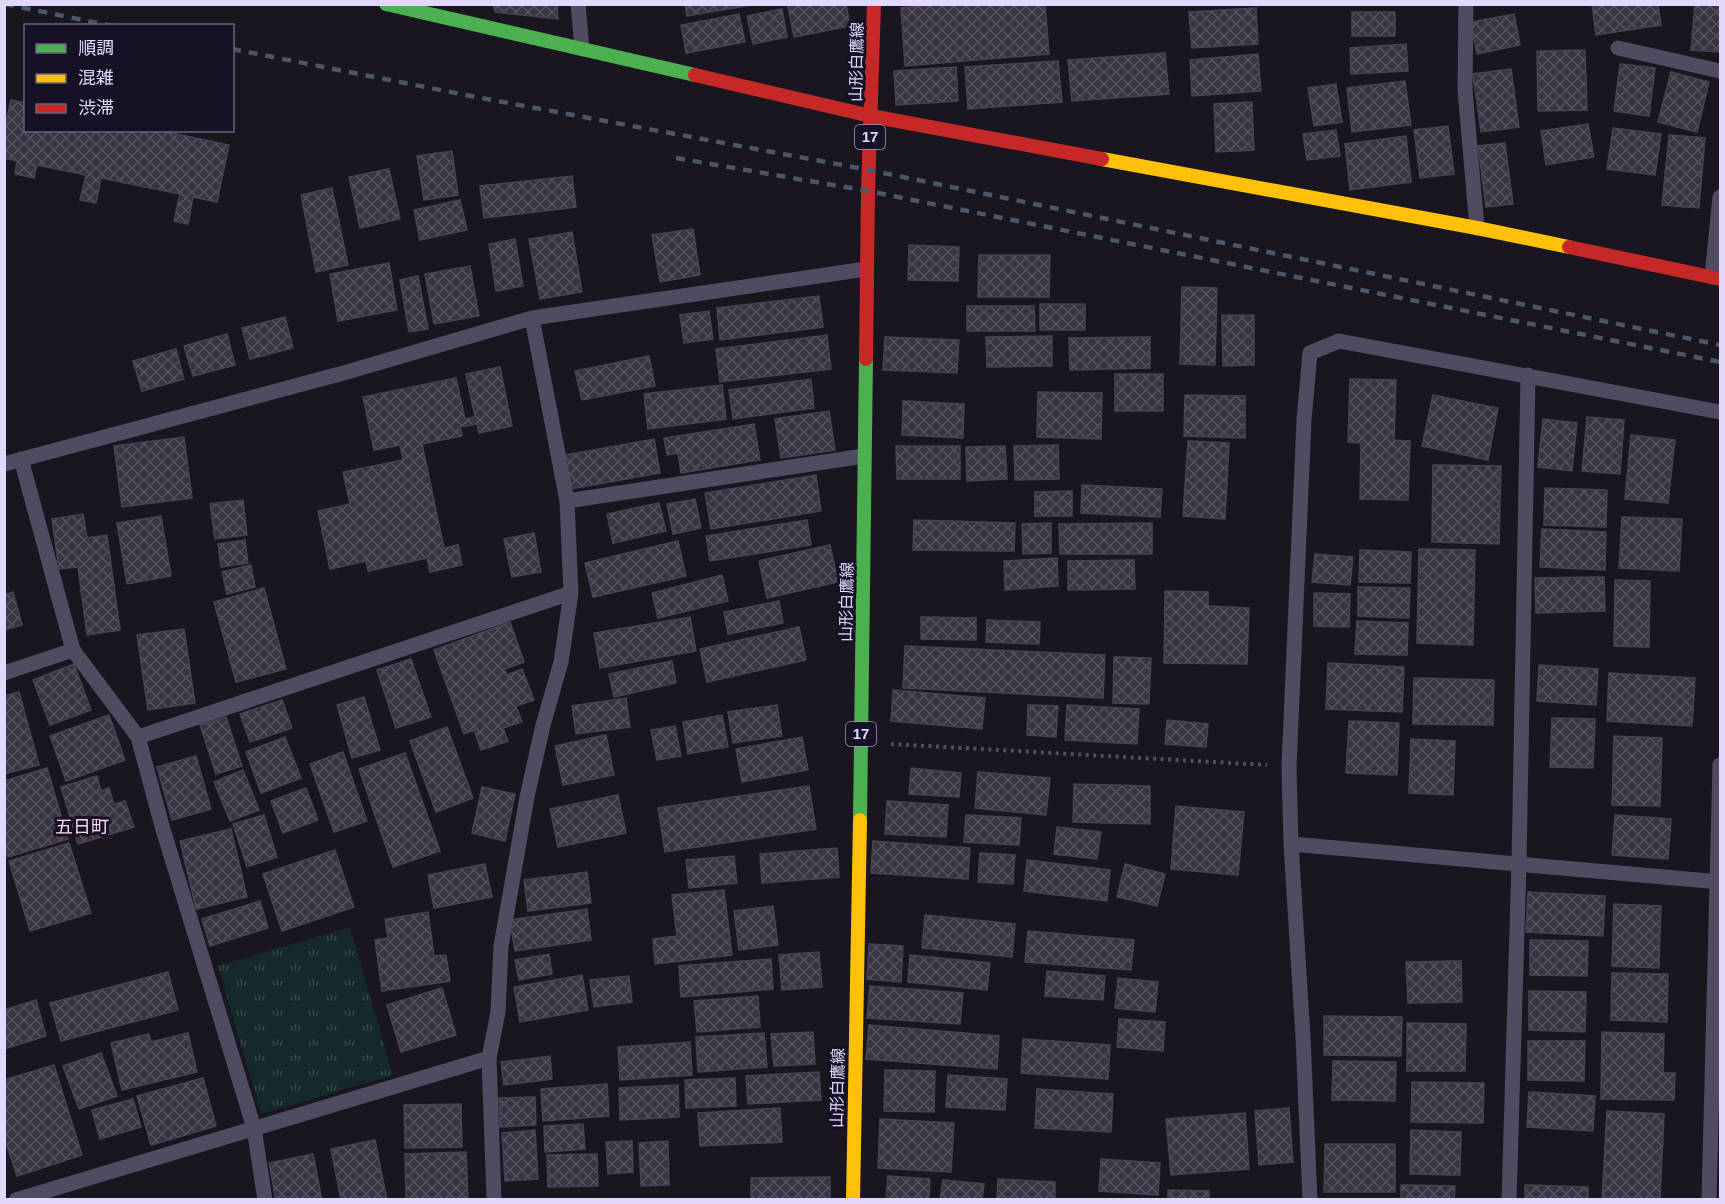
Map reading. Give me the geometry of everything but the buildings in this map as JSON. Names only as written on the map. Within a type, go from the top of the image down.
[{"type":"street","points":[[386,4],[871,116],[1478,228],[1716,278]]},
{"type":"street","name":"山形白鷹線","points":[[853,1200],[866,269],[874,4]]},
{"type":"lane","points":[[578,4],[582,49]]},
{"type":"lane","points":[[1466,4],[1465,90],[1478,228]]},
{"type":"lane","points":[[1618,48],[1720,71]]},
{"type":"lane","points":[[1716,278],[1720,197]]},
{"type":"lane","points":[[4,464],[347,372],[532,318],[866,269]]},
{"type":"lane","points":[[494,1200],[489,1058],[498,1012],[501,946],[526,797],[561,662],[571,593],[567,501],[532,318]]},
{"type":"lane","points":[[1310,1200],[1289,767],[1304,420],[1310,353],[1339,341],[1720,412]]},
{"type":"lane","points":[[1509,1200],[1519,863],[1528,375]]},
{"type":"lane","points":[[567,501],[864,456]]},
{"type":"lane","points":[[21,459],[73,650],[138,737],[162,826],[254,1128],[265,1200]]},
{"type":"lane","points":[[138,737],[571,593]]},
{"type":"lane","points":[[4,673],[73,650]]},
{"type":"lane","points":[[1709,1200],[1719,882],[1720,765]]},
{"type":"lane","points":[[1291,844],[1719,882]]},
{"type":"lane","points":[[16,1200],[489,1058]]},
{"type":"path","points":[[861,742],[1289,767]]},
{"type":"green space","points":[[350,927],[393,1075],[261,1114],[218,966]]},
{"type":"railway","points":[[5,4],[102,24]]},
{"type":"railway","points":[[234,49],[869,170],[1720,345]]},
{"type":"railway","points":[[676,158],[868,191],[1720,362]]},
{"type":"traffic: fast","points":[[386,4],[695,75]]},
{"type":"traffic: fast","points":[[860,820],[866,359]]},
{"type":"traffic: slow","points":[[1102,159],[1569,247]]},
{"type":"traffic: slow","points":[[853,1200],[860,820]]},
{"type":"traffic: jam","points":[[866,359],[874,4]]},
{"type":"traffic: jam","points":[[695,75],[871,116],[1102,159]]},
{"type":"traffic: jam","points":[[1569,247],[1720,279]]},
{"type":"district","name":"五日町","points":[[82,827]]}]
